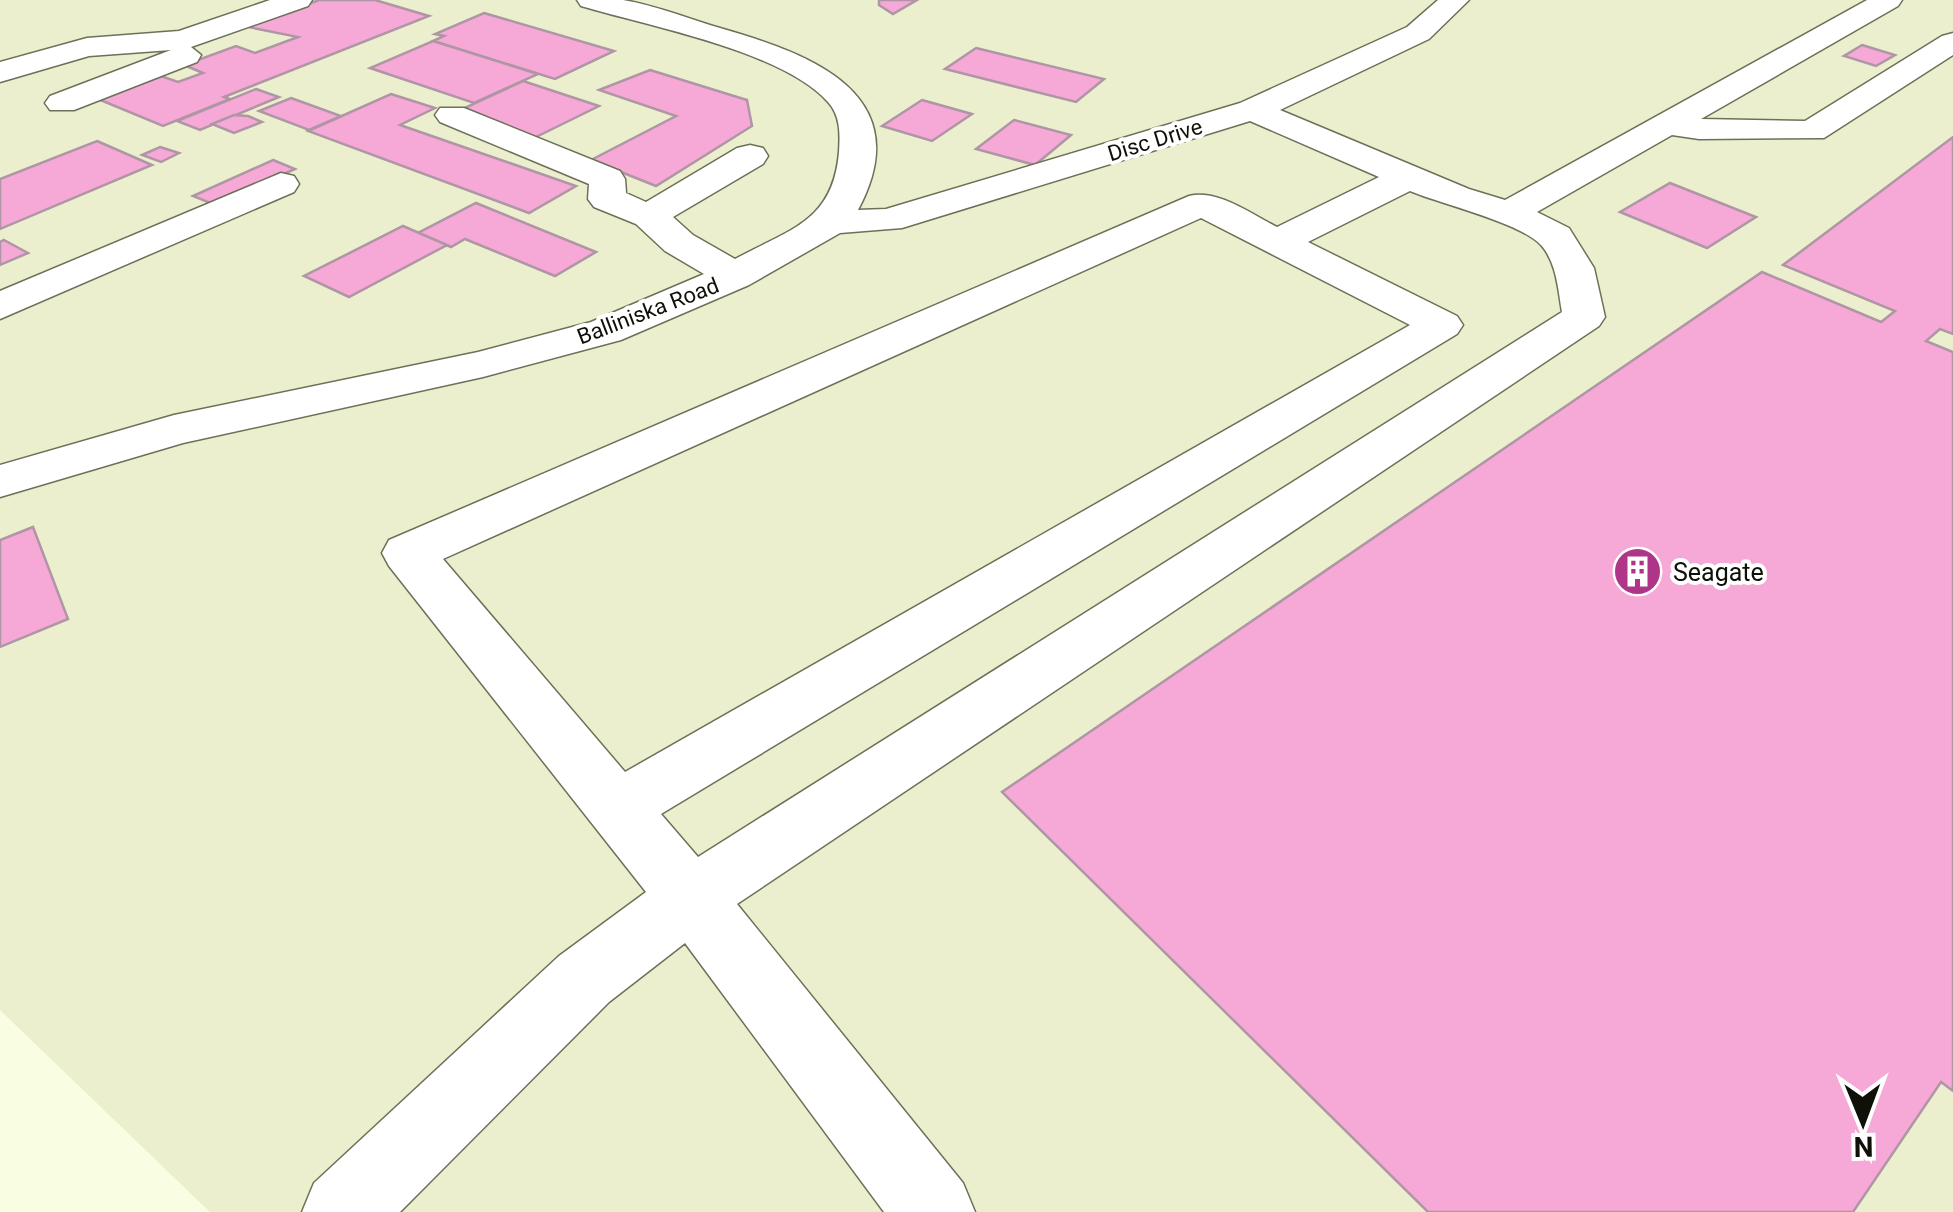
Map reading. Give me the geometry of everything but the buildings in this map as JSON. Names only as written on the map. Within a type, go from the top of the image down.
[{"type":"street","points":[[0,72],[87,48],[170,43],[298,0]]},
{"type":"street","points":[[592,0],[657,7],[813,72],[846,100],[858,130],[854,181],[832,222]]},
{"type":"street","name":"Disc Drive","points":[[832,222],[889,220],[1252,110],[1418,33],[1455,0]]},
{"type":"street","points":[[1509,213],[1888,0]]},
{"type":"street","points":[[1665,124],[1699,129],[1812,131],[1953,42]]},
{"type":"street","points":[[62,103],[196,51],[170,43]]},
{"type":"street","points":[[343,1212],[584,979],[690,898],[1584,317],[1574,268],[1556,236],[1509,213],[1456,197],[1252,110]]},
{"type":"street","points":[[452,114],[607,179],[607,199],[649,216],[679,244],[735,276]]},
{"type":"street","points":[[649,216],[750,156]]},
{"type":"street","points":[[1277,242],[1412,176]]},
{"type":"street","points":[[0,306],[281,184]]},
{"type":"street","points":[[616,808],[1442,325],[1202,204],[408,552],[616,808],[690,898],[934,1212]]},
{"type":"street","name":"Balliniska Road","points":[[0,481],[174,430],[484,364],[606,331],[735,276],[832,222]]},
{"type":"shaded area","name":"Seagate","points":[[0,0],[1953,0],[1953,1212],[210,1212],[0,1010]]},
{"type":"place","name":"Seagate","points":[[1638,572]]}]
